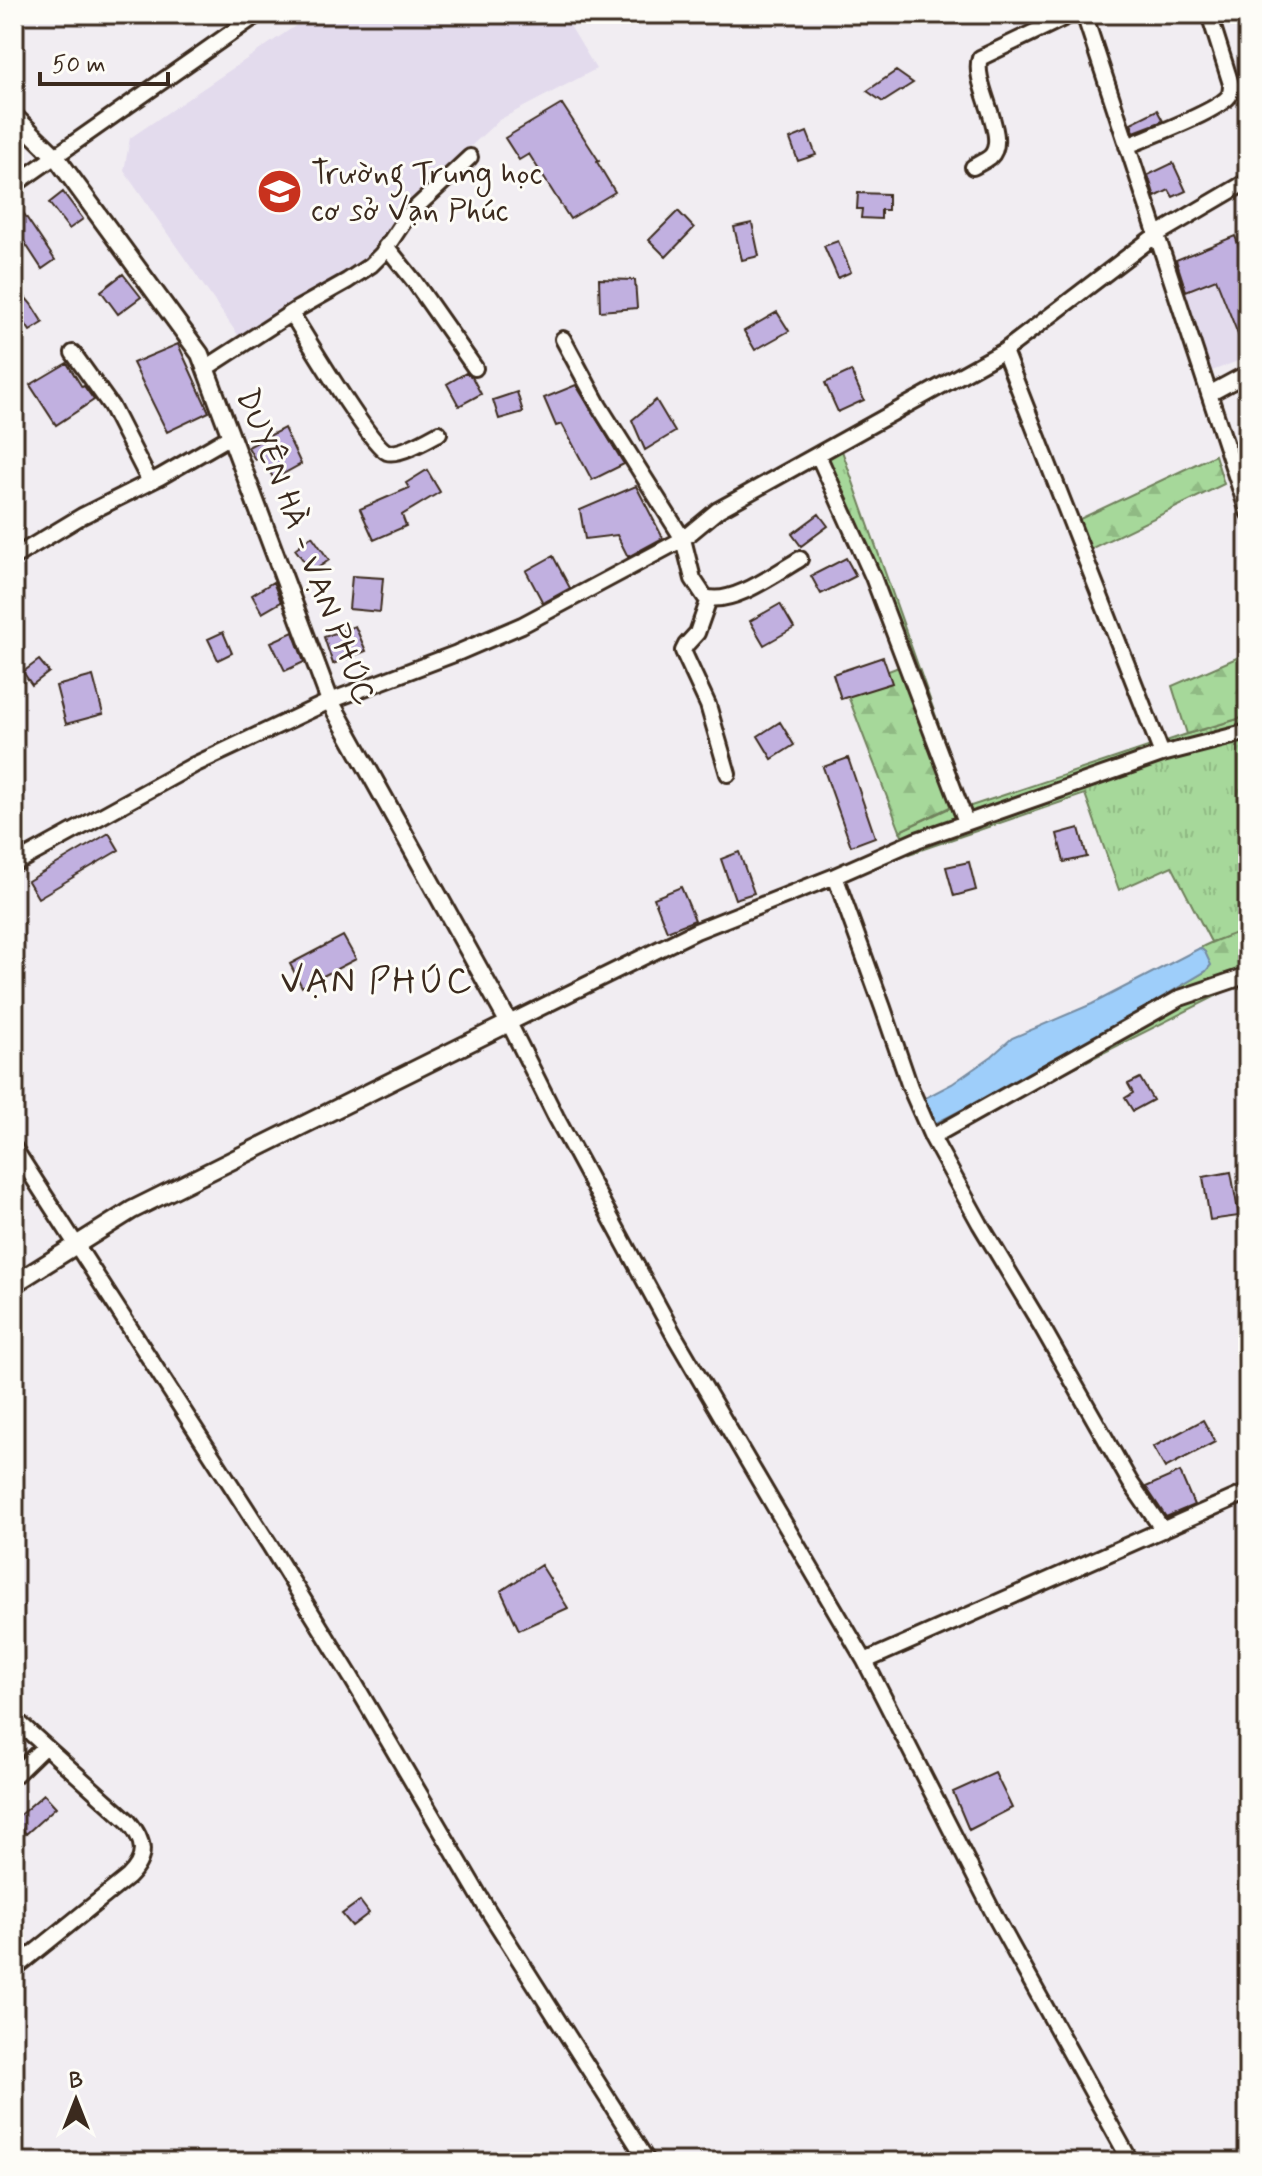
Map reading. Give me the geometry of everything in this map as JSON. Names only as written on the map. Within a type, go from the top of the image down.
[{"type":"street","points":[[14,185],[258,14]]},
{"type":"street","points":[[973,167],[991,157],[995,149],[995,134],[978,70],[980,58],[1072,14]]},
{"type":"street","points":[[1084,14],[1248,512]]},
{"type":"street","points":[[1127,146],[1210,109],[1231,92],[1209,14]]},
{"type":"street","name":"DUYÊN HÀ - VẠN PHÚC","points":[[14,116],[56,157],[200,354],[330,701],[509,1023]]},
{"type":"street","points":[[206,368],[371,265],[408,215],[470,157]]},
{"type":"street","points":[[14,864],[194,765],[330,701],[522,625],[683,539],[718,510],[1004,351],[1156,235],[1248,181]]},
{"type":"street","points":[[386,246],[475,368]]},
{"type":"street","points":[[291,313],[359,420],[383,449],[389,453],[411,447],[439,433]]},
{"type":"street","points":[[563,339],[599,406],[683,539],[693,579],[702,595],[709,599],[751,588],[800,559]]},
{"type":"street","points":[[1004,351],[1162,754]]},
{"type":"street","points":[[73,353],[116,415],[150,482]]},
{"type":"street","points":[[1209,394],[1248,373]]},
{"type":"street","points":[[14,557],[82,516],[231,436]]},
{"type":"street","points":[[818,455],[873,577],[966,822]]},
{"type":"street","points":[[709,599],[697,633],[683,651],[708,705],[728,774]]},
{"type":"street","points":[[14,1284],[132,1210],[696,931],[966,822],[1162,754],[1248,732]]},
{"type":"street","points":[[835,876],[910,1087],[932,1137],[1130,1482],[1163,1530]]},
{"type":"street","points":[[932,1137],[1180,998],[1248,975]]},
{"type":"street","points":[[509,1023],[674,1335],[865,1661],[996,1918],[1131,2162]]},
{"type":"street","points":[[14,1148],[269,1544],[484,1904],[648,2162]]},
{"type":"street","points":[[865,1661],[1248,1492]]},
{"type":"street","points":[[14,1718],[128,1821],[139,1834],[142,1858],[137,1869],[128,1877],[14,1969]]},
{"type":"street","points":[[14,1776],[44,1747]]},
{"type":"shaded area","name":"Trường Trung học cơ sở Vạn Phúc","points":[[313,14],[563,14],[596,69],[499,120],[399,213],[372,256],[240,338],[124,171],[130,138]]},
{"type":"shaded area","points":[[1235,236],[1248,268],[1248,357],[1212,371],[1173,261]]},
{"type":"green space","points":[[840,445],[968,807],[1248,716],[1248,927],[1211,942],[1172,866],[1119,890],[1085,794],[909,854],[900,831],[954,806],[825,452]]},
{"type":"green space","points":[[1215,455],[1224,484],[1078,555],[1065,526]]},
{"type":"green space","points":[[1248,653],[1248,716],[1187,734],[1172,686]]},
{"type":"green space","points":[[901,666],[954,805],[900,831],[845,688]]},
{"type":"green space","points":[[1248,927],[1248,980],[934,1138],[929,1122],[1117,1031],[1159,999],[1206,971],[1205,952],[1200,948]]},
{"type":"water","points":[[1200,948],[1211,965],[1206,971],[1159,999],[1117,1031],[934,1124],[923,1102],[925,1098],[952,1084],[1012,1038],[1092,1004]]},
{"type":"building","points":[[896,71],[913,83],[883,102],[867,91]]},
{"type":"building","points":[[562,104],[615,192],[570,219],[529,154],[519,160],[505,138]]},
{"type":"building","points":[[1157,110],[1163,121],[1134,132],[1131,123]]},
{"type":"building","points":[[807,132],[816,155],[798,161],[790,139]]},
{"type":"building","points":[[1173,163],[1186,191],[1173,197],[1169,190],[1155,197],[1148,175]]},
{"type":"building","points":[[63,192],[83,219],[69,229],[49,203]]},
{"type":"building","points":[[858,193],[888,194],[888,210],[881,210],[881,219],[861,218],[862,209],[857,209]]},
{"type":"building","points":[[14,199],[55,260],[42,269],[21,237],[14,242]]},
{"type":"building","points":[[678,211],[694,228],[666,257],[649,240]]},
{"type":"building","points":[[752,223],[759,256],[742,260],[734,227]]},
{"type":"building","points":[[1235,236],[1248,268],[1247,357],[1216,279],[1186,291],[1176,260]]},
{"type":"building","points":[[838,241],[851,272],[838,278],[824,246]]},
{"type":"building","points":[[123,274],[141,297],[118,314],[101,291]]},
{"type":"building","points":[[599,279],[635,280],[637,308],[600,311]]},
{"type":"building","points":[[14,284],[43,323],[30,331],[14,306]]},
{"type":"building","points":[[777,312],[789,331],[755,350],[744,331]]},
{"type":"building","points":[[178,344],[209,412],[167,432],[133,363]]},
{"type":"building","points":[[67,363],[94,400],[56,425],[30,385]]},
{"type":"building","points":[[851,371],[864,400],[838,412],[825,383]]},
{"type":"building","points":[[466,373],[472,377],[481,394],[459,406],[447,384]]},
{"type":"building","points":[[576,385],[624,464],[592,480],[562,424],[556,426],[544,398]]},
{"type":"building","points":[[517,392],[523,412],[499,419],[493,400]]},
{"type":"building","points":[[656,400],[675,432],[645,450],[632,420]]},
{"type":"building","points":[[284,428],[301,464],[274,479],[261,457],[255,460],[248,447]]},
{"type":"building","points":[[427,470],[440,492],[402,515],[406,526],[374,540],[360,509],[409,488],[406,483]]},
{"type":"building","points":[[636,486],[663,538],[628,557],[617,535],[585,539],[580,510]]},
{"type":"building","points":[[819,514],[828,526],[801,546],[792,534]]},
{"type":"building","points":[[312,536],[329,560],[312,572],[295,549]]},
{"type":"building","points":[[553,556],[570,588],[543,603],[526,571]]},
{"type":"building","points":[[846,558],[856,576],[821,594],[811,576]]},
{"type":"building","points":[[352,576],[383,578],[380,612],[349,609]]},
{"type":"building","points":[[273,582],[281,602],[262,613],[252,595]]},
{"type":"building","points":[[780,604],[794,628],[764,645],[750,621]]},
{"type":"building","points":[[355,626],[366,651],[333,664],[324,637]]},
{"type":"building","points":[[223,632],[232,653],[218,660],[208,639]]},
{"type":"building","points":[[293,632],[304,662],[285,671],[271,642]]},
{"type":"building","points":[[883,657],[892,683],[841,699],[833,674]]},
{"type":"building","points":[[39,660],[49,672],[32,685],[23,672]]},
{"type":"building","points":[[93,676],[103,714],[66,724],[56,686]]},
{"type":"building","points":[[780,722],[794,745],[772,759],[758,736]]},
{"type":"building","points":[[848,758],[875,837],[851,846],[823,767]]},
{"type":"building","points":[[1079,828],[1087,857],[1064,862],[1057,834]]},
{"type":"building","points":[[109,833],[119,850],[38,898],[28,881]]},
{"type":"building","points":[[739,852],[754,893],[735,899],[721,859]]},
{"type":"building","points":[[969,862],[976,890],[954,896],[946,867]]},
{"type":"building","points":[[681,887],[695,920],[667,931],[654,898]]},
{"type":"building","points":[[343,936],[356,959],[302,987],[290,964]]},
{"type":"building","points":[[1140,1078],[1153,1100],[1133,1111],[1125,1098],[1133,1093],[1128,1084]]},
{"type":"building","points":[[1231,1172],[1239,1216],[1210,1220],[1203,1177]]},
{"type":"building","points":[[1203,1420],[1215,1442],[1165,1468],[1153,1447]]},
{"type":"building","points":[[1180,1472],[1194,1505],[1166,1517],[1146,1487]]},
{"type":"building","points":[[541,1565],[568,1608],[519,1630],[501,1591]]},
{"type":"building","points":[[995,1773],[1012,1808],[969,1830],[953,1792]]},
{"type":"building","points":[[44,1794],[56,1807],[26,1834],[14,1820]]},
{"type":"building","points":[[360,1901],[369,1913],[352,1926],[342,1914]]},
{"type":"place","name":"Trường Trung học cơ sở Vạn Phúc","points":[[280,192]]},
{"type":"district","name":"VẠN PHÚC","points":[[377,982]]}]
